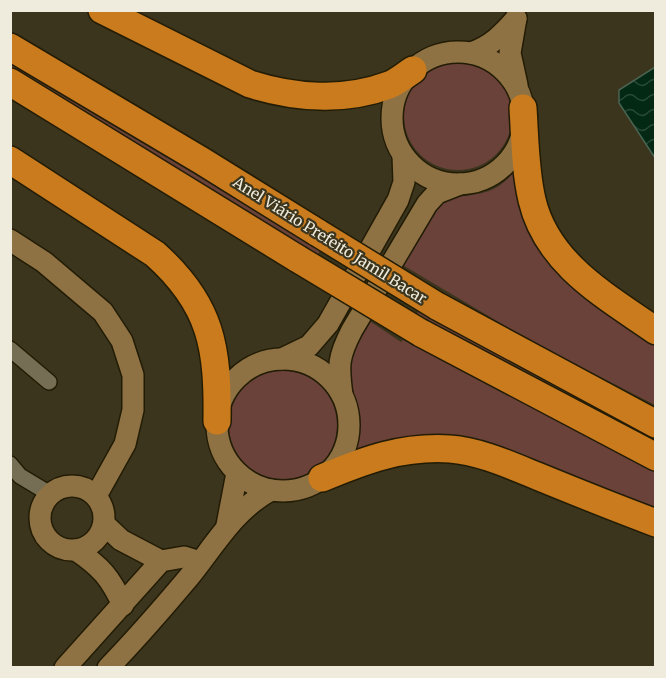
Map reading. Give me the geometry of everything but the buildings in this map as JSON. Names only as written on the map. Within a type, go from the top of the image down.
[{"type":"highway","points":[[102,10],[250,84],[276,92],[302,96],[329,96],[373,90],[391,84],[412,70]]},
{"type":"highway","name":"Anel Viário Prefeito Jamil Bacar","points":[[10,47],[202,160],[437,306],[656,424]]},
{"type":"highway","name":"Anel Viário Prefeito Jamil Bacar","points":[[10,82],[421,333],[656,457]]},
{"type":"highway","points":[[521,100],[532,201],[548,239],[560,257],[575,272],[656,331]]},
{"type":"highway","points":[[10,160],[155,254],[182,281],[201,310],[209,331],[218,378],[217,421]]},
{"type":"highway","points":[[322,478],[386,454],[452,449],[506,464],[656,523]]},
{"type":"street","points":[[471,53],[487,48],[499,38],[519,14]]},
{"type":"street","points":[[342,396],[332,381],[318,369],[301,362],[282,359],[266,361],[250,367],[237,377],[220,404],[217,435],[221,449],[237,473],[253,484],[271,490],[298,489],[322,478],[335,466],[344,450],[349,432],[348,413],[342,396],[338,367],[342,349],[352,330],[427,204],[437,193],[460,184],[486,178],[497,171],[510,159],[519,144],[524,126],[521,100],[510,53],[519,14]]},
{"type":"street","points":[[460,184],[446,183],[422,173],[403,155],[394,135],[392,114],[395,97],[402,82],[412,70],[426,60],[441,54],[471,53],[496,64],[509,76],[521,100]]},
{"type":"street","points":[[282,359],[309,346],[328,324],[398,200],[404,182],[403,155]]},
{"type":"street","points":[[10,240],[44,262],[103,312],[122,341],[133,375],[133,410],[124,444],[96,496]]},
{"type":"street","points":[[10,349],[49,382]]},
{"type":"street","points":[[10,464],[20,476],[50,494]]},
{"type":"street","points":[[227,525],[237,473]]},
{"type":"street","points":[[79,486],[88,489],[96,496],[102,504],[104,524],[101,533],[89,545],[76,550],[65,549],[56,546],[42,531],[40,511],[44,501],[59,488],[79,486]]},
{"type":"street","points":[[108,668],[200,562],[227,525],[271,490]]},
{"type":"street","points":[[104,524],[121,540],[161,561],[184,557],[200,562]]},
{"type":"street","points":[[76,550],[96,564],[112,583],[123,605]]},
{"type":"street","points":[[65,668],[161,561]]},
{"type":"shaded area","points":[[10,55],[322,247],[315,259],[11,72]]},
{"type":"shaded area","points":[[458,62],[479,66],[496,78],[508,95],[512,116],[508,137],[496,154],[479,166],[458,170],[437,166],[420,154],[408,137],[404,116],[408,95],[420,78],[437,66]]},
{"type":"shaded area","points":[[518,166],[524,199],[655,341],[655,405],[534,343],[401,264],[420,228],[439,203],[447,198],[481,193],[495,188],[501,185]]},
{"type":"shaded area","points":[[421,308],[655,432],[655,447],[414,319]]},
{"type":"shaded area","points":[[368,320],[401,342],[403,340],[655,471],[655,516],[520,463],[352,456],[357,439],[358,411],[347,376],[351,352]]},
{"type":"shaded area","points":[[283,371],[304,375],[321,387],[333,404],[337,425],[333,446],[321,463],[304,475],[283,479],[262,475],[245,463],[233,446],[229,425],[233,404],[245,387],[262,375]]},
{"type":"water","points":[[655,67],[655,158],[619,103],[619,90]]}]
